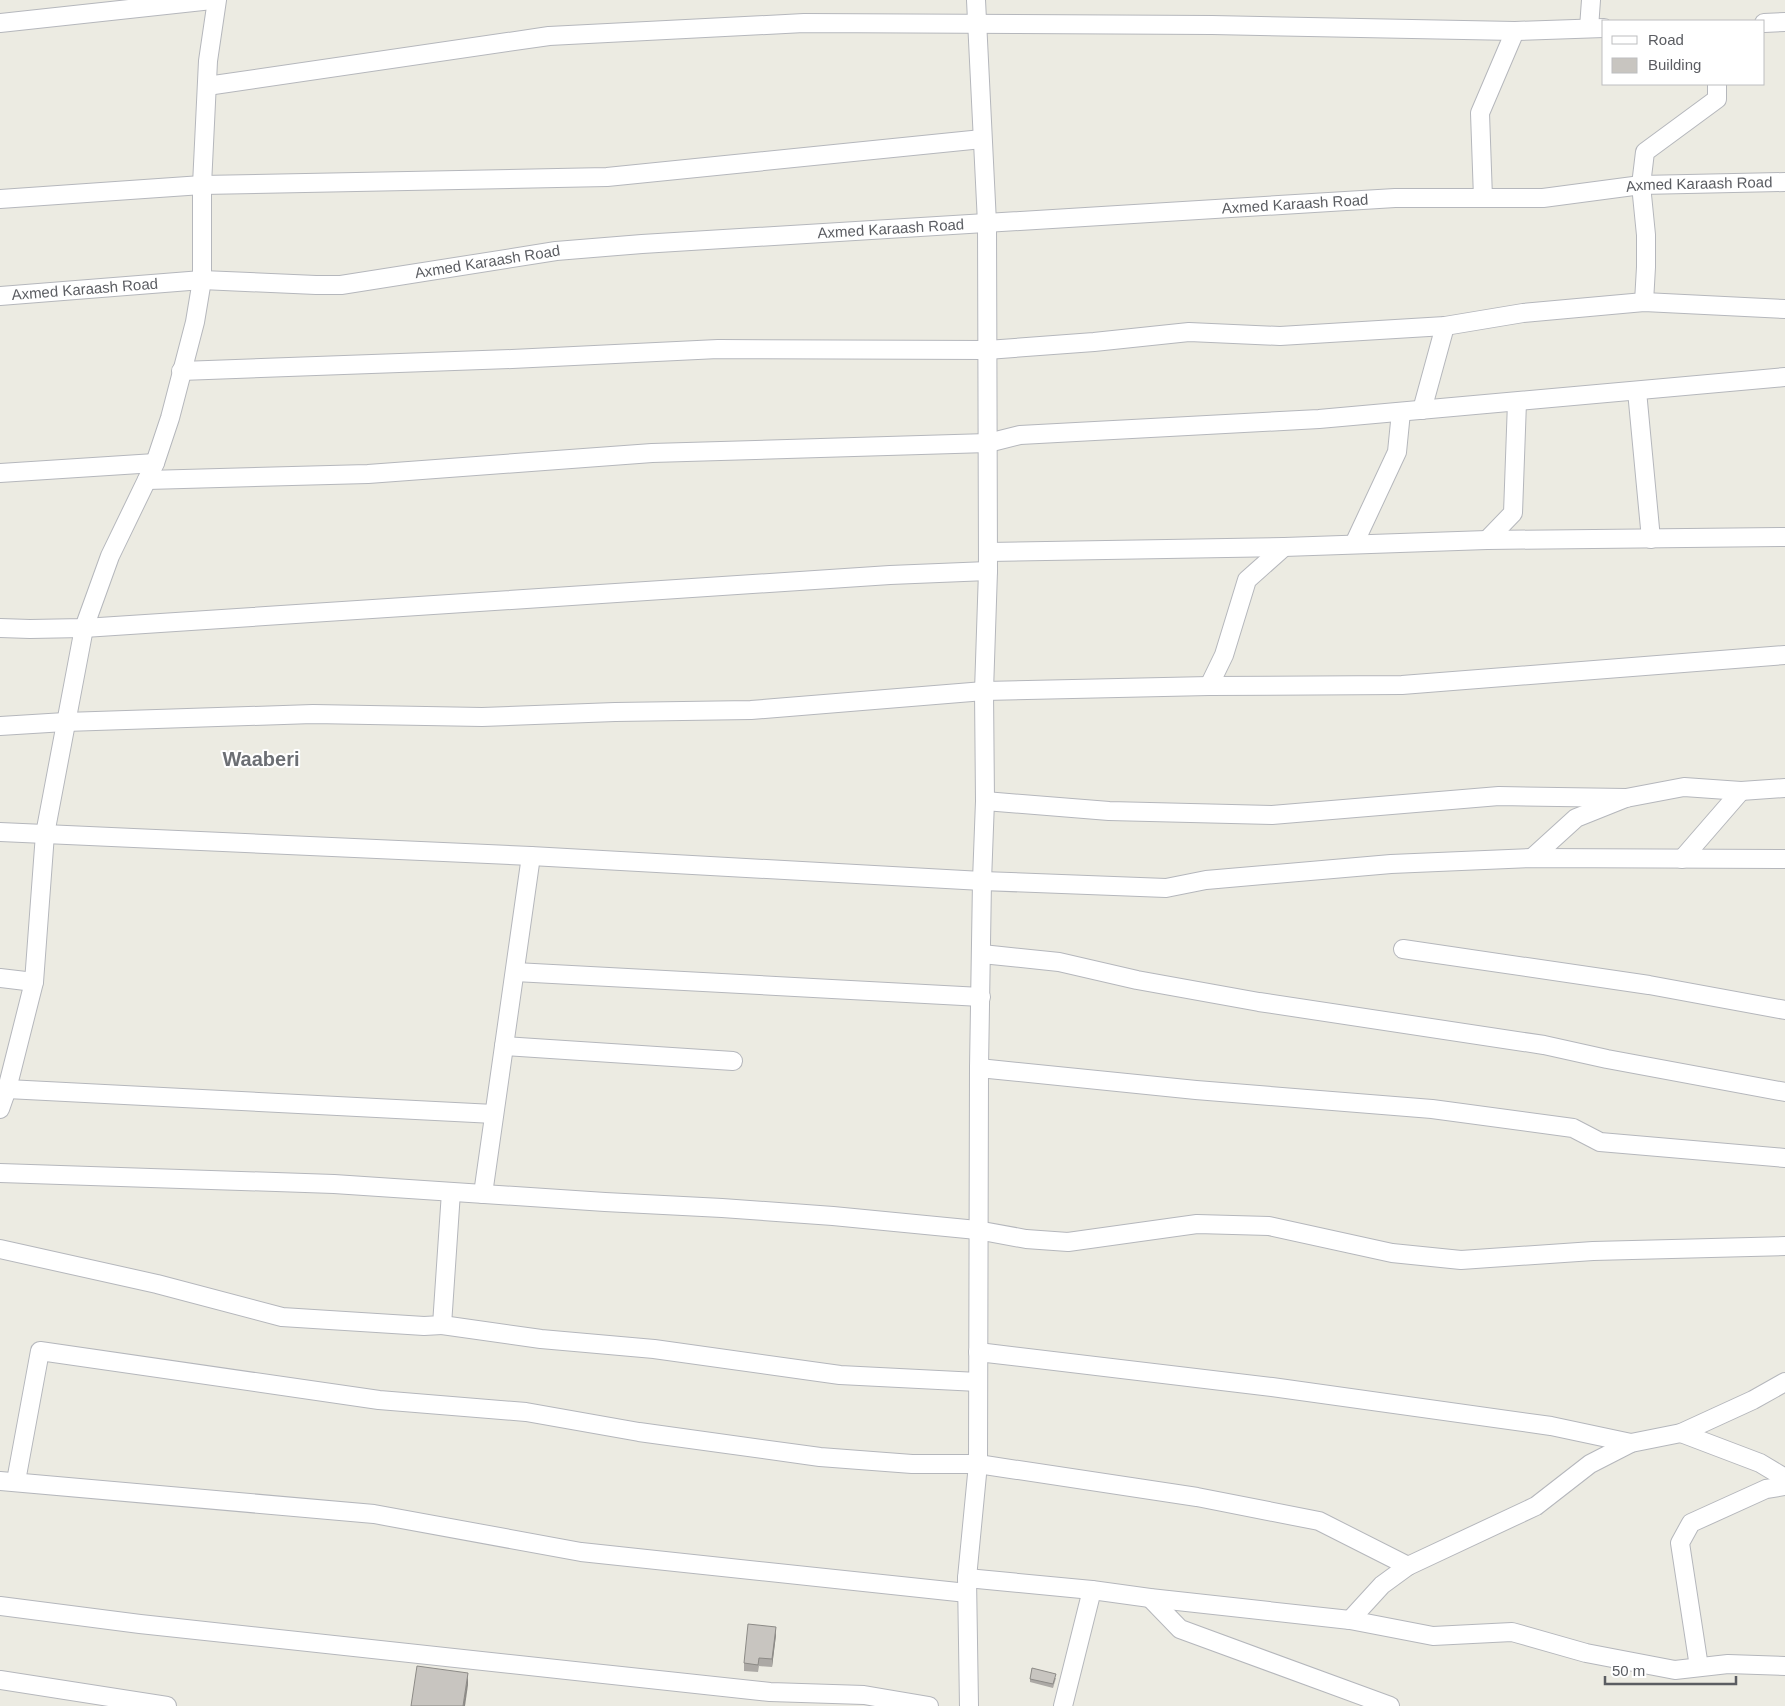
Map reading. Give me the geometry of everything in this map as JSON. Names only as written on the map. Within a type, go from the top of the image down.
[{"type":"street","points":[[0,22],[212,0]]},
{"type":"street","points":[[217,0],[208,61],[202,184],[202,280],[195,322],[170,418],[155,463],[110,556],[84,628],[45,834],[34,982],[2,1101],[494,1114]]},
{"type":"street","points":[[969,1706],[967,1585],[978,1464],[977,1230],[982,881],[985,801],[984,691],[988,571],[987,223],[976,0]]},
{"type":"street","points":[[207,86],[549,36],[804,23],[1212,24],[1514,31],[1596,28],[1590,0]]},
{"type":"street","points":[[1765,23],[1785,22]]},
{"type":"street","points":[[1483,198],[1480,113],[1514,31]]},
{"type":"street","points":[[1644,302],[1646,235],[1641,185],[1645,152],[1717,99],[1717,85]]},
{"type":"street","points":[[0,199],[202,184],[607,177],[982,139]]},
{"type":"street","name":"Axmed Karaash Road","points":[[0,296],[202,280],[341,285],[556,251],[642,244],[1396,198],[1543,198],[1641,185],[1785,182]]},
{"type":"street","points":[[181,371],[512,359],[718,349],[987,350],[1094,342],[1189,332],[1280,336],[1444,326],[1523,313],[1644,302],[1785,309]]},
{"type":"street","points":[[1422,410],[1444,326]]},
{"type":"street","points":[[147,480],[368,474],[652,453],[988,443],[1020,435],[1319,420],[1785,377]]},
{"type":"street","points":[[1637,391],[1651,538]]},
{"type":"street","points":[[1487,540],[1513,513],[1517,402]]},
{"type":"street","points":[[1354,544],[1397,452],[1401,412]]},
{"type":"street","points":[[0,473],[155,463]]},
{"type":"street","points":[[988,552],[1284,547],[1487,540],[1785,537]]},
{"type":"street","points":[[1209,686],[1224,655],[1247,580],[1284,547]]},
{"type":"street","points":[[0,628],[84,628],[988,571]]},
{"type":"street","points":[[0,726],[313,714],[482,717],[615,712],[751,710],[984,691],[1402,684],[1785,655]]},
{"type":"street","points":[[1532,858],[1576,818],[1626,798],[1684,787],[1741,791],[1785,788]]},
{"type":"street","points":[[1682,859],[1741,791]]},
{"type":"street","points":[[985,801],[1109,811],[1272,815],[1499,796],[1626,798]]},
{"type":"street","points":[[0,832],[531,856],[982,881],[1166,888],[1206,880],[1392,864],[1532,858],[1785,859]]},
{"type":"street","points":[[483,1194],[531,856]]},
{"type":"street","points":[[1403,949],[1649,985],[1785,1010]]},
{"type":"street","points":[[982,954],[1059,962],[1137,980],[1258,1002],[1544,1045],[1607,1059],[1785,1092]]},
{"type":"street","points":[[514,972],[981,997]]},
{"type":"street","points":[[0,978],[34,982]]},
{"type":"street","points":[[504,1046],[733,1061]]},
{"type":"street","points":[[979,1068],[1196,1090],[1432,1109],[1573,1128],[1600,1142],[1785,1158]]},
{"type":"street","points":[[0,1173],[334,1184],[834,1216],[977,1230],[1026,1239],[1068,1242],[1198,1224],[1269,1226],[1392,1253],[1461,1260],[1593,1251],[1785,1246]]},
{"type":"street","points":[[442,1325],[451,1192]]},
{"type":"street","points":[[0,1249],[157,1284],[282,1316],[424,1326],[442,1325],[541,1339],[654,1349],[840,1375],[978,1382]]},
{"type":"street","points":[[1408,1566],[1319,1521],[1197,1497],[978,1464],[912,1464],[820,1457],[640,1432],[526,1412],[378,1400],[40,1351],[8,1481],[374,1514],[581,1552],[967,1585],[1092,1590],[1350,1620],[1433,1636],[1512,1632],[1586,1653],[1675,1670],[1728,1664],[1785,1666]]},
{"type":"street","points":[[978,1352],[1272,1387],[1550,1426],[1631,1443]]},
{"type":"street","points":[[1350,1620],[1382,1585],[1408,1566],[1536,1506],[1590,1464],[1631,1443],[1681,1433],[1753,1400],[1785,1382]]},
{"type":"street","points":[[1681,1433],[1760,1463],[1785,1478]]},
{"type":"street","points":[[1699,1667],[1680,1543],[1691,1524],[1766,1489],[1785,1486]]},
{"type":"street","points":[[1063,1706],[1092,1590]]},
{"type":"street","points":[[1150,1598],[1180,1629],[1390,1706]]},
{"type":"street","points":[[0,1606],[150,1625],[760,1691],[864,1695],[928,1706]]},
{"type":"street","points":[[0,1680],[168,1706]]},
{"type":"building","points":[[748,1624],[776,1627],[772,1659],[759,1658],[758,1665],[744,1663]]},
{"type":"building","points":[[417,1666],[468,1673],[463,1706],[411,1706]]},
{"type":"building","points":[[1032,1668],[1056,1674],[1053,1684],[1030,1679]]},
{"type":"district","name":"Waaberi","points":[[261,759]]}]
